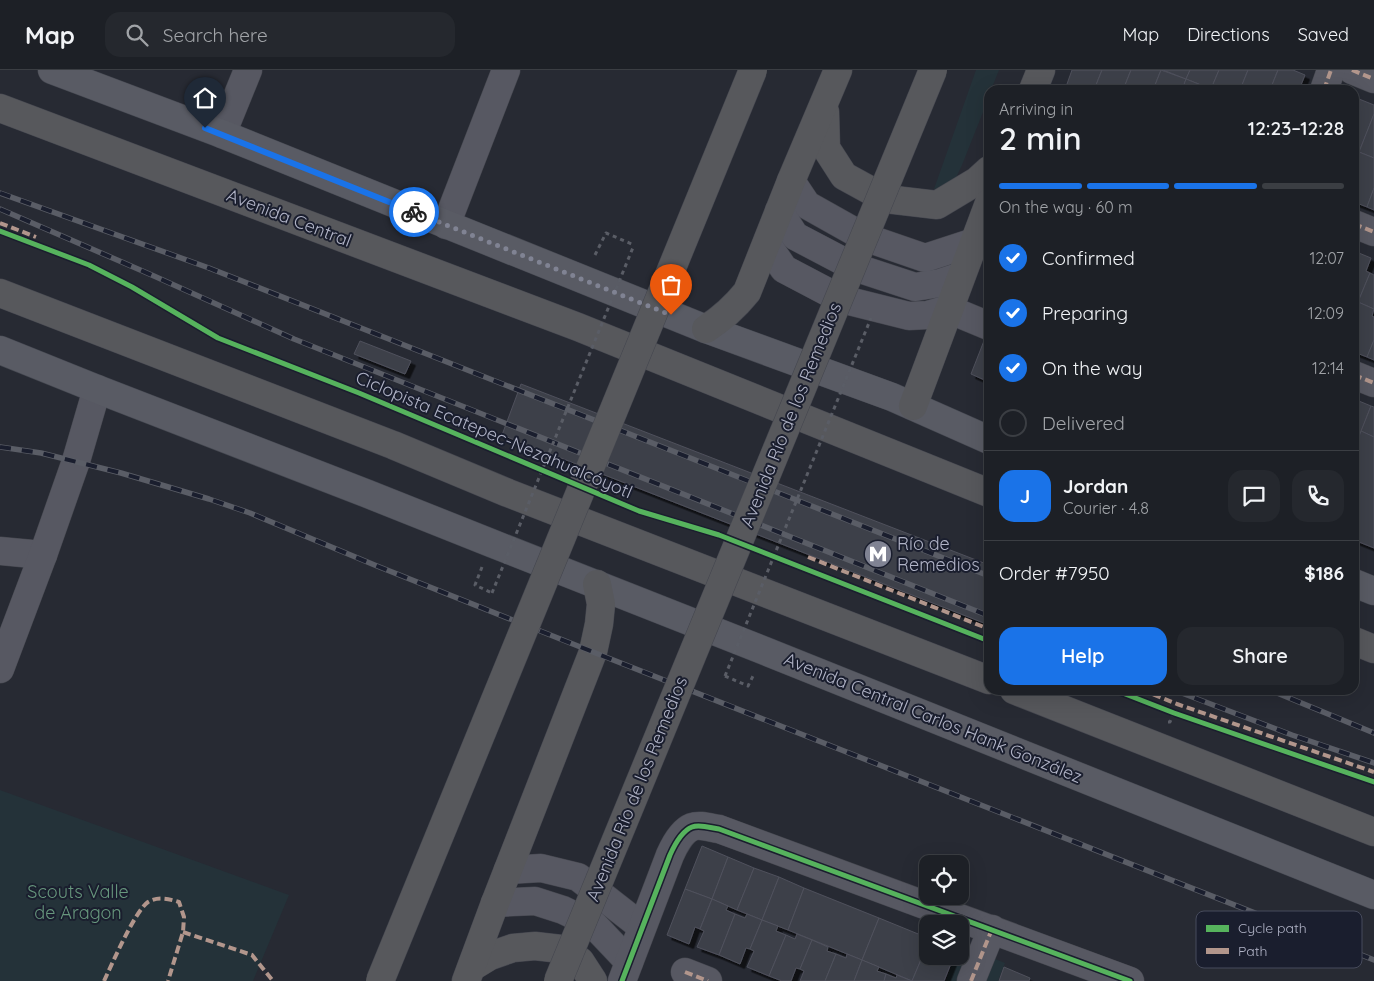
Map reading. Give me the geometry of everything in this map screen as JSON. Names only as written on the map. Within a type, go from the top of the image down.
[{"type":"highway","points":[[380,981],[753,70]]},
{"type":"highway","points":[[706,329],[723,318],[747,292],[838,70]]},
{"type":"highway","name":"Avenida Río de los Remedios","points":[[558,981],[933,70]]},
{"type":"highway","points":[[1035,85],[1041,70]]},
{"type":"highway","points":[[825,103],[826,148],[844,176],[886,199],[937,205],[977,181],[984,175]]},
{"type":"highway","name":"Avenida Central","points":[[0,108],[578,327],[984,491]]},
{"type":"highway","points":[[913,406],[984,216]]},
{"type":"highway","points":[[0,293],[393,445],[508,493],[984,678]]},
{"type":"highway","points":[[469,974],[593,652],[600,624],[601,604],[598,584]]},
{"type":"highway","points":[[1359,643],[1374,649]]},
{"type":"highway","points":[[1027,695],[1374,832]]},
{"type":"highway","points":[[469,974],[490,956],[513,948],[535,946],[560,949],[580,962],[593,981]]},
{"type":"main road","points":[[62,72],[222,134],[706,329],[913,406],[984,438]]},
{"type":"main road","points":[[3,352],[97,389]]},
{"type":"main road","name":"Avenida Central Carlos Hank González","points":[[97,389],[598,584],[1374,895]]},
{"type":"main road","points":[[1359,585],[1374,591]]},
{"type":"street","points":[[222,134],[248,70]]},
{"type":"street","points":[[446,225],[506,70]]},
{"type":"street","points":[[1326,85],[1331,70]]},
{"type":"street","points":[[1352,70],[1374,79]]},
{"type":"street","points":[[791,181],[807,205],[864,237],[925,258],[974,242]]},
{"type":"street","points":[[779,211],[795,236],[854,267],[915,287],[961,276]]},
{"type":"street","points":[[1359,226],[1374,232]]},
{"type":"street","points":[[767,244],[784,269],[841,298],[909,316],[928,315],[948,309],[984,324]]},
{"type":"street","points":[[1359,377],[1374,383]]},
{"type":"street","points":[[0,668],[44,554],[76,461],[97,389]]},
{"type":"street","points":[[0,550],[44,554]]},
{"type":"street","points":[[626,972],[670,855],[679,838],[691,827],[703,826],[719,829],[1130,981]]},
{"type":"street","points":[[508,870],[541,868],[578,877],[642,927]]},
{"type":"street","points":[[495,903],[535,901],[563,910],[594,925],[626,972]]},
{"type":"street","points":[[971,981],[992,929]]},
{"type":"path","points":[[475,585],[492,593],[634,245],[606,234]]},
{"type":"path","points":[[725,676],[871,318]]},
{"type":"path","points":[[766,553],[784,560]]},
{"type":"path","points":[[1166,710],[1183,716]]},
{"type":"path","points":[[1170,722],[1174,713]]},
{"type":"green space","points":[[976,70],[999,70],[993,85],[984,85],[984,110],[951,188],[934,189]]},
{"type":"green space","name":"Scouts Valle de Aragon","points":[[0,790],[289,895],[253,981],[0,981]]},
{"type":"green space","points":[[969,949],[1005,963],[998,981],[946,981],[952,965],[969,965]]},
{"type":"building","points":[[1072,70],[1102,70],[1096,85],[1067,84]]},
{"type":"building","points":[[1102,70],[1131,70],[1125,85],[1096,85]]},
{"type":"building","points":[[1131,70],[1161,70],[1155,85],[1125,85]]},
{"type":"building","points":[[1161,70],[1186,79],[1184,85],[1155,85]]},
{"type":"building","points":[[1163,70],[1190,70],[1186,79]]},
{"type":"building","points":[[1190,70],[1219,70],[1213,85],[1201,85],[1186,79]]},
{"type":"building","points":[[1219,70],[1248,70],[1242,85],[1213,85]]},
{"type":"building","points":[[1248,70],[1278,70],[1272,85],[1242,85]]},
{"type":"building","points":[[1278,70],[1293,70],[1305,75],[1301,85],[1272,85]]},
{"type":"building","points":[[1186,79],[1201,85],[1184,85]]},
{"type":"building","points":[[1359,99],[1374,105],[1374,114],[1359,152]]},
{"type":"building","points":[[1374,114],[1374,158],[1359,152]]},
{"type":"building","points":[[1359,152],[1374,158],[1374,188],[1367,207],[1359,204]]},
{"type":"building","points":[[1374,188],[1374,210],[1367,207]]},
{"type":"building","points":[[1359,253],[1371,258],[1366,271],[1370,273],[1359,300]]},
{"type":"building","points":[[1370,273],[1374,275],[1374,309],[1359,302]]},
{"type":"building","points":[[1359,302],[1374,309],[1372,316],[1374,317],[1374,340],[1367,357],[1359,354]]},
{"type":"building","points":[[1374,340],[1374,360],[1367,357]]},
{"type":"building","points":[[360,341],[411,361],[405,374],[354,354]]},
{"type":"building","points":[[984,341],[984,380],[971,374]]},
{"type":"building","name":"Río de Remedios","points":[[521,384],[984,563],[984,623],[502,435]]},
{"type":"building","points":[[1359,401],[1371,406],[1359,437]]},
{"type":"building","points":[[1371,406],[1374,407],[1374,437],[1361,431]]},
{"type":"building","points":[[1361,431],[1374,437],[1374,548],[1359,542],[1359,436]]},
{"type":"building","points":[[702,846],[728,857],[712,899],[685,889]]},
{"type":"building","points":[[728,857],[754,868],[737,910],[712,899]]},
{"type":"building","points":[[754,868],[779,877],[762,920],[737,910]]},
{"type":"building","points":[[779,877],[804,888],[788,930],[762,920]]},
{"type":"building","points":[[804,888],[879,918],[862,960],[788,930]]},
{"type":"building","points":[[685,889],[712,899],[700,929],[695,927],[689,944],[667,935]]},
{"type":"building","points":[[712,899],[728,906],[726,910],[735,914],[719,955],[697,947],[704,931],[700,929]]},
{"type":"building","points":[[735,914],[745,918],[747,914],[762,920],[750,949],[746,948],[740,964],[719,955]]},
{"type":"building","points":[[879,918],[919,934],[919,964],[912,981],[862,960]]},
{"type":"building","points":[[762,920],[778,926],[776,931],[786,935],[769,976],[747,967],[754,951],[750,949]]},
{"type":"building","points":[[797,934],[812,940],[800,969],[796,968],[791,981],[782,981],[769,976],[786,935],[795,939]]},
{"type":"building","points":[[812,940],[828,947],[827,951],[836,954],[825,981],[800,981],[804,971],[800,969]]},
{"type":"building","points":[[836,954],[846,958],[847,954],[862,960],[854,981],[825,981]]},
{"type":"building","points":[[862,960],[879,967],[877,971],[886,974],[884,981],[854,981]]},
{"type":"building","points":[[919,964],[950,965],[944,981],[912,981]]},
{"type":"building","points":[[1004,967],[1030,978],[1029,981],[999,981]]},
{"type":"building","points":[[886,974],[896,978],[897,975],[912,981],[884,981]]},
{"type":"railway","points":[[0,193],[209,268],[984,574]]},
{"type":"railway","points":[[0,209],[294,339],[984,614]]},
{"type":"railway","points":[[0,447],[41,453],[121,473],[250,513],[593,652],[1250,911]]},
{"type":"railway","points":[[1187,695],[1292,735],[1374,763]]},
{"type":"railway","points":[[1282,695],[1374,733]]},
{"type":"railway","points":[[1362,955],[1374,960]]},
{"type":"marked path","points":[[1326,85],[1331,70]]},
{"type":"marked path","points":[[1352,70],[1374,79]]},
{"type":"marked path","points":[[0,223],[36,237]]},
{"type":"marked path","points":[[1359,226],[1374,232]]},
{"type":"marked path","points":[[1359,377],[1374,383]]},
{"type":"marked path","points":[[808,557],[984,627]]},
{"type":"marked path","points":[[1154,695],[1374,772]]},
{"type":"marked path","points":[[104,981],[124,939],[143,907],[152,900],[160,899],[179,902],[184,917],[183,932],[168,981]]},
{"type":"marked path","points":[[971,981],[992,929]]},
{"type":"marked path","points":[[183,932],[252,955],[273,981]]},
{"type":"marked path","points":[[685,972],[708,981]]},
{"type":"cycle path","name":"Ciclopista Ecatepec-Nezahualcóyotl","points":[[0,231],[89,265],[132,287],[218,338],[359,393],[639,511],[719,535],[984,639]]},
{"type":"cycle path","points":[[1128,695],[1174,713],[1374,782]]},
{"type":"cycle path","points":[[622,981],[672,851],[688,829],[698,826],[719,829],[1130,981]]},
{"type":"way so far","points":[[414,212],[671,315]]},
{"type":"place","name":"Río de Remedios","points":[[878,554]]},
{"type":"route","points":[[205,128],[414,212]]}]
